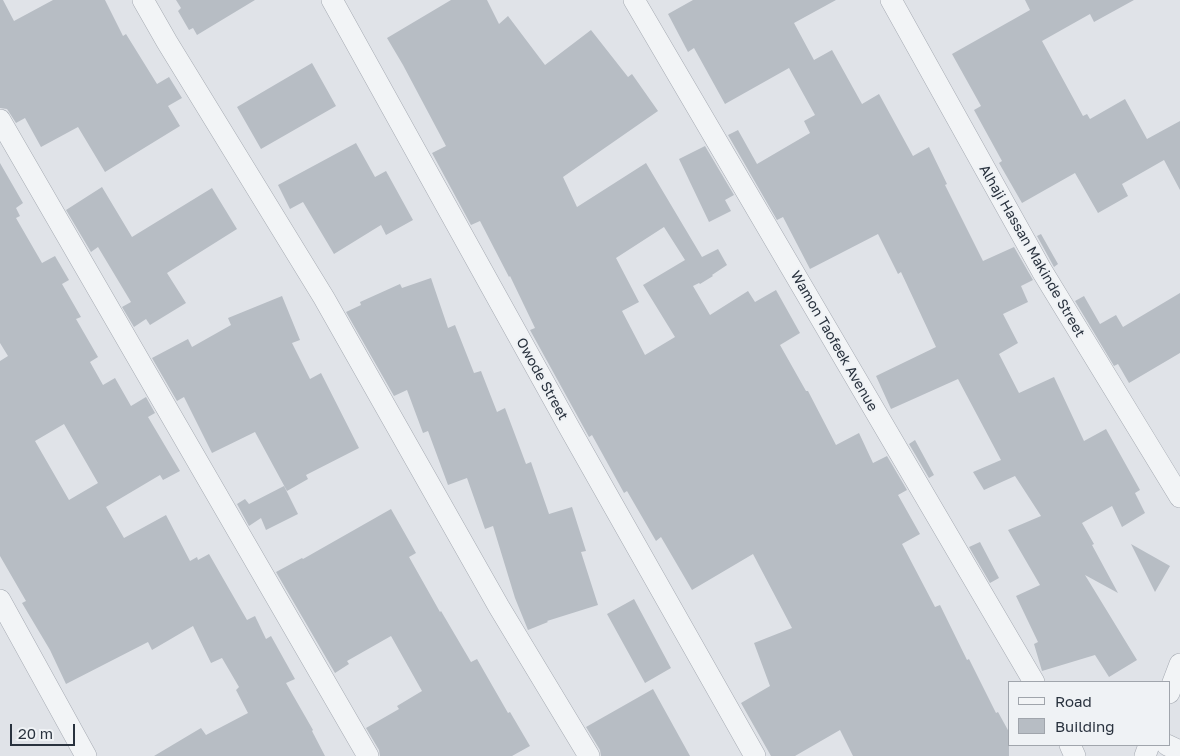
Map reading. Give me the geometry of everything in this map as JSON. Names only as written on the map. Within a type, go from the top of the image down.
[{"type":"street","points":[[143,0],[324,298],[499,606],[589,756]]},
{"type":"street","name":"Owode Street","points":[[332,0],[570,429],[755,756]]},
{"type":"street","name":"Wamon Taofeek Avenue","points":[[634,0],[1033,681]]},
{"type":"street","name":"Alhaji Hassan Makinde Street","points":[[891,0],[1042,270],[1180,498]]},
{"type":"street","points":[[0,120],[368,756]]},
{"type":"street","points":[[0,600],[86,756]]},
{"type":"street","points":[[1170,690],[1180,664]]},
{"type":"building","points":[[0,0],[3,0],[14,21],[53,0],[105,0],[123,36],[126,34],[157,84],[169,77],[182,98],[168,106],[180,126],[105,172],[78,127],[41,147],[25,118],[16,123],[7,109],[0,108]]},
{"type":"building","points":[[176,0],[255,0],[197,35],[193,28],[189,30],[178,11],[181,8]]},
{"type":"building","points":[[451,0],[487,0],[499,24],[508,16],[545,65],[591,30],[628,77],[632,74],[658,111],[563,177],[577,207],[646,163],[702,257],[718,249],[727,265],[713,276],[693,286],[710,315],[748,291],[755,302],[776,290],[800,333],[780,345],[806,391],[808,391],[836,445],[859,433],[873,463],[887,456],[907,490],[898,495],[920,534],[902,544],[935,607],[940,605],[967,660],[969,659],[996,713],[998,712],[1008,730],[1009,756],[853,756],[840,730],[795,756],[771,756],[741,703],[770,686],[754,643],[792,628],[753,554],[692,590],[661,537],[656,541],[627,491],[624,493],[592,435],[589,437],[530,330],[535,328],[510,276],[480,221],[471,225],[432,153],[446,146],[387,38]],"holes":[[[664,227],[685,260],[643,285],[675,337],[645,355],[622,311],[639,302],[616,258]]]},
{"type":"building","points":[[693,0],[836,0],[794,23],[814,60],[832,50],[862,104],[879,94],[913,156],[929,147],[947,184],[945,185],[983,261],[1014,247],[1033,280],[1021,286],[1028,302],[1003,314],[1018,343],[999,354],[1019,393],[1054,377],[1084,441],[1106,429],[1140,490],[1135,493],[1145,513],[1122,527],[1112,506],[1082,523],[1118,593],[1085,575],[1137,660],[1109,677],[1095,655],[1042,671],[1034,644],[1038,642],[1016,596],[1040,585],[1008,530],[1041,516],[1015,476],[984,490],[973,472],[1001,460],[958,379],[891,409],[876,376],[936,347],[901,272],[898,274],[878,234],[810,269],[783,217],[777,220],[728,135],[738,130],[757,164],[810,133],[804,121],[815,115],[789,68],[725,104],[694,48],[688,52],[668,14]]},
{"type":"building","points":[[1025,0],[1134,0],[1094,22],[1090,14],[1042,41],[1083,116],[1087,114],[1090,119],[1125,99],[1147,139],[1180,121],[1180,190],[1164,160],[1122,184],[1128,196],[1098,213],[1075,173],[1022,203],[999,163],[1002,161],[974,110],[981,106],[952,54],[1030,10]]},
{"type":"building","points":[[312,63],[336,106],[261,149],[237,107]]},
{"type":"building","points":[[356,143],[375,177],[386,171],[413,220],[386,235],[381,225],[334,254],[303,202],[290,209],[278,185]]},
{"type":"building","points":[[705,146],[734,195],[725,200],[731,211],[709,222],[679,159]]},
{"type":"building","points":[[0,163],[23,203],[16,208],[20,216],[16,218],[42,263],[55,256],[69,280],[62,284],[81,317],[76,319],[98,357],[90,362],[103,385],[115,378],[131,406],[146,397],[155,413],[148,417],[180,471],[163,480],[160,475],[106,507],[124,538],[166,515],[190,561],[197,557],[198,560],[209,554],[247,620],[255,616],[266,639],[271,636],[295,679],[286,683],[313,730],[325,756],[154,756],[201,728],[206,735],[248,713],[236,690],[239,687],[222,658],[211,663],[193,626],[152,650],[148,642],[66,684],[50,650],[22,603],[26,601],[0,556],[0,361],[8,356],[0,343]],"holes":[[[64,424],[98,483],[69,500],[35,441]]]},
{"type":"building","points":[[102,187],[132,237],[212,188],[237,229],[167,273],[186,303],[150,325],[146,319],[134,327],[122,307],[131,302],[98,247],[91,252],[66,210]]},
{"type":"building","points":[[1041,234],[1058,264],[1054,267],[1037,236]]},
{"type":"building","points":[[431,278],[448,328],[455,325],[474,373],[481,371],[497,412],[505,408],[526,464],[531,462],[549,514],[572,507],[586,551],[581,552],[598,605],[547,621],[528,630],[515,598],[493,526],[485,529],[467,478],[448,485],[428,431],[423,433],[407,390],[394,396],[346,312],[361,305],[360,302],[400,284],[402,288]]},
{"type":"building","points":[[1180,293],[1180,353],[1129,383],[1118,364],[1114,366],[1075,301],[1084,296],[1100,324],[1116,315],[1123,327]]},
{"type":"building","points":[[282,296],[300,340],[292,343],[310,379],[321,373],[359,448],[306,475],[308,479],[287,491],[255,432],[212,453],[184,397],[177,401],[152,358],[188,339],[192,347],[231,325],[228,318]]},
{"type":"building","points":[[915,440],[934,475],[929,478],[909,444]]},
{"type":"building","points":[[284,486],[298,514],[266,530],[261,518],[249,526],[237,504],[245,499],[249,504]]},
{"type":"building","points":[[391,509],[416,553],[409,557],[440,612],[471,662],[477,659],[508,713],[510,712],[530,746],[512,756],[380,756],[379,750],[366,728],[399,709],[397,706],[422,691],[391,636],[347,661],[349,664],[335,673],[276,572],[303,559]]},
{"type":"building","points":[[980,542],[999,578],[990,583],[969,547]]},
{"type":"building","points":[[1131,544],[1170,566],[1155,592]]},
{"type":"building","points":[[634,599],[671,668],[645,683],[607,614]]},
{"type":"building","points":[[653,689],[690,756],[601,756],[600,750],[586,727]]}]
